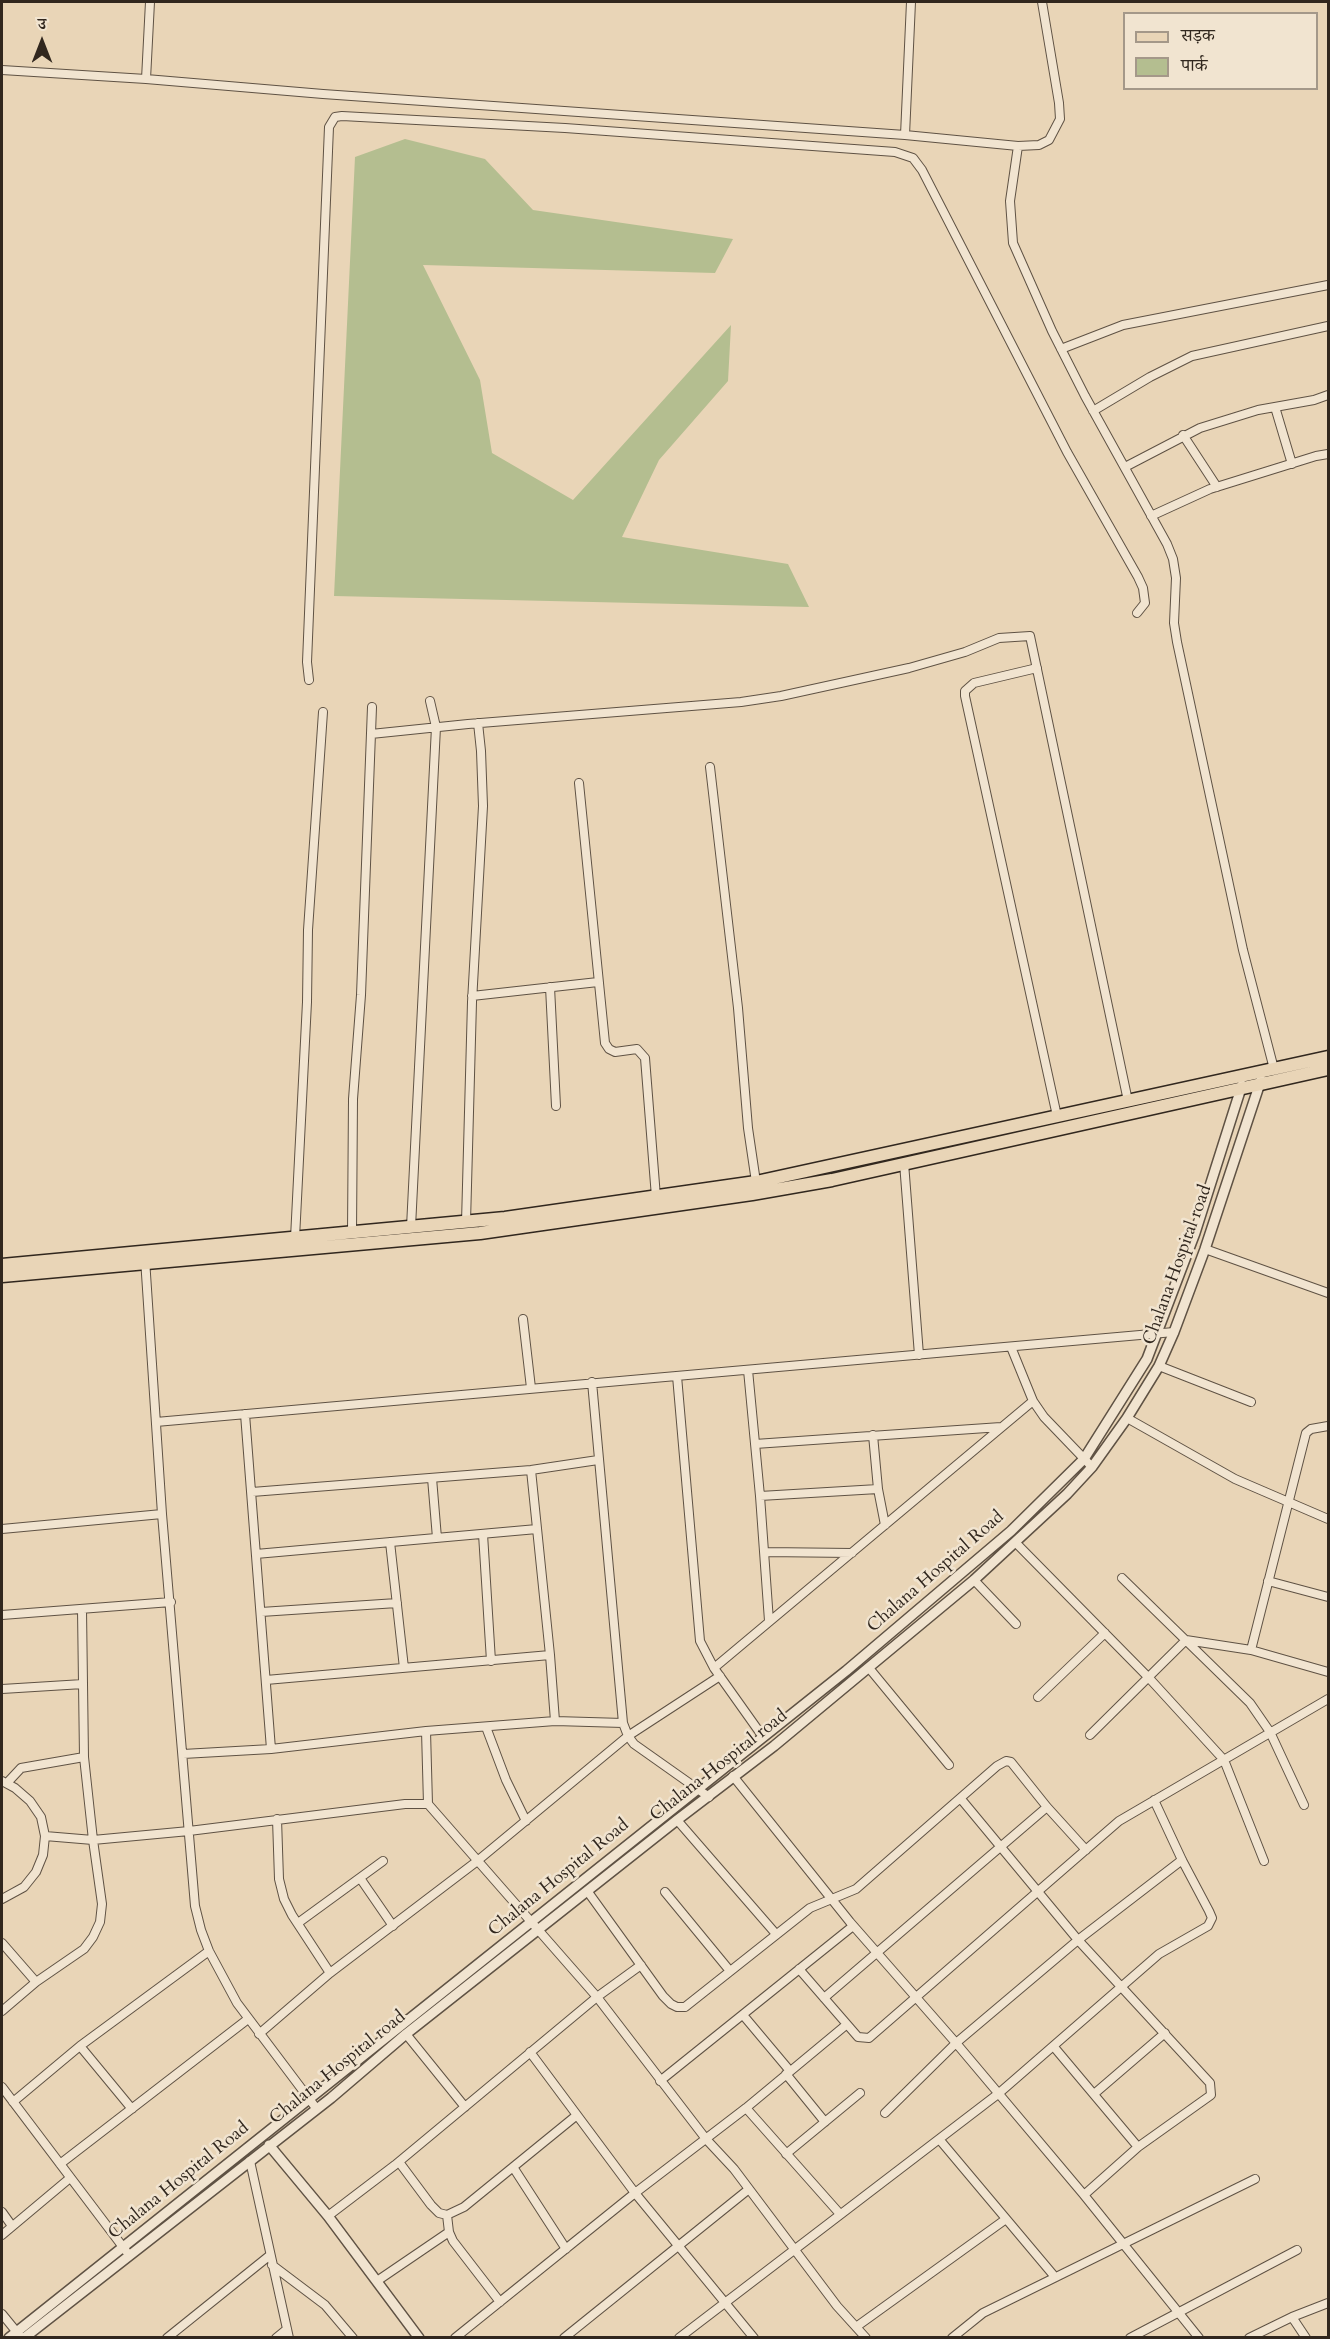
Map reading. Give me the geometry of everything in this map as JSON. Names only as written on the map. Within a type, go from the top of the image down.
[{"type":"main road","points":[[1261,1078],[1274,1069],[1329,1057]]},
{"type":"main road","points":[[2,1265],[145,1257],[525,1228],[789,1188],[1261,1078],[1329,1069]]},
{"type":"main road","points":[[2,1276],[296,1238],[466,1222],[756,1182],[1128,1101],[1243,1083]]},
{"type":"street","points":[[146,79],[150,2]]},
{"type":"street","points":[[905,135],[911,2]]},
{"type":"street","points":[[2,70],[905,135],[1018,146],[1039,145],[1049,140],[1060,119],[1042,2]]},
{"type":"street","points":[[309,680],[307,662],[329,127],[335,117],[342,116],[565,128],[896,152],[913,158],[922,170],[1067,452],[1138,577],[1143,588],[1145,603],[1137,613]]},
{"type":"street","points":[[1018,146],[1010,201],[1013,243],[1061,349],[1173,559],[1176,578],[1174,623],[1179,651],[1243,950],[1274,1069]]},
{"type":"street","points":[[1061,349],[1123,325],[1329,285]]},
{"type":"street","points":[[1093,411],[1150,377],[1192,356],[1329,326]]},
{"type":"street","points":[[1125,467],[1183,435],[1242,415],[1329,395]]},
{"type":"street","points":[[1275,407],[1292,464]]},
{"type":"street","points":[[1183,435],[1217,487]]},
{"type":"street","points":[[1151,516],[1217,487],[1329,454]]},
{"type":"street","points":[[371,734],[478,723],[722,705],[782,696],[909,668],[965,652],[999,638],[1030,636],[1128,1101]]},
{"type":"street","points":[[1037,668],[974,683],[965,691],[965,696],[1057,1116]]},
{"type":"street","points":[[411,1227],[436,727],[430,701]]},
{"type":"street","points":[[352,1232],[353,1099],[361,995],[372,706]]},
{"type":"street","points":[[296,1238],[308,930],[322,712]]},
{"type":"street","points":[[466,1222],[472,996],[483,806],[478,723]]},
{"type":"street","points":[[710,767],[738,1008],[747,1118],[756,1182]]},
{"type":"street","points":[[579,783],[605,1043],[615,1052],[638,1049],[645,1058],[656,1197]]},
{"type":"street","points":[[472,996],[598,982]]},
{"type":"street","points":[[550,987],[556,1106]]},
{"type":"street","name":"Chalana Hospital road","points":[[17,2336],[129,2256],[331,2098],[406,2034],[774,1746],[974,1580],[1016,1543],[1092,1467],[1160,1366],[1205,1249],[1224,1185],[1261,1078]]},
{"type":"street","name":"Chalana Hospital Road","points":[[17,2336],[308,2098],[846,1671],[1011,1531],[1084,1459],[1147,1359],[1195,1233],[1243,1083]]},
{"type":"street","points":[[904,1163],[919,1355]]},
{"type":"street","points":[[1205,1249],[1329,1293]]},
{"type":"street","points":[[145,1257],[162,1514],[195,1906],[209,1951],[248,2019],[316,2108]]},
{"type":"street","points":[[523,1319],[531,1388]]},
{"type":"street","points":[[156,1422],[1174,1332]]},
{"type":"street","points":[[1011,1347],[1033,1401],[1044,1417],[1092,1467]]},
{"type":"street","points":[[1160,1366],[1251,1402]]},
{"type":"street","points":[[748,1371],[769,1621]]},
{"type":"street","points":[[677,1376],[700,1641],[714,1668],[763,1737]]},
{"type":"street","points":[[592,1382],[623,1724],[634,1744],[708,1797]]},
{"type":"street","points":[[714,1668],[1033,1401]]},
{"type":"street","points":[[244,1414],[271,1749]]},
{"type":"street","points":[[1127,1418],[1209,1467],[1329,1519]]},
{"type":"street","points":[[1251,1650],[1306,1433],[1311,1429],[1329,1426]]},
{"type":"street","points":[[755,1444],[1001,1427]]},
{"type":"street","points":[[873,1435],[878,1489],[885,1525]]},
{"type":"street","points":[[252,1492],[531,1470],[598,1460]]},
{"type":"street","points":[[531,1470],[555,1721]]},
{"type":"street","points":[[432,1478],[437,1538]]},
{"type":"street","points":[[760,1496],[878,1489]]},
{"type":"street","points":[[2,1529],[162,1514]]},
{"type":"street","points":[[256,1554],[537,1529]]},
{"type":"street","points":[[483,1534],[491,1661]]},
{"type":"street","points":[[390,1542],[404,1668]]},
{"type":"street","points":[[1016,1543],[1149,1678],[1224,1760],[1264,1861]]},
{"type":"street","points":[[765,1552],[852,1553]]},
{"type":"street","points":[[1122,1578],[1250,1703],[1270,1732],[1304,1805]]},
{"type":"street","points":[[974,1580],[1016,1624]]},
{"type":"street","points":[[1268,1581],[1329,1597]]},
{"type":"street","points":[[2,1615],[171,1602]]},
{"type":"street","points":[[261,1612],[397,1603]]},
{"type":"street","points":[[2,2012],[36,1982],[84,1949],[93,1938],[100,1922],[102,1904],[84,1757],[82,1610]]},
{"type":"street","points":[[1038,1697],[1105,1633]]},
{"type":"street","points":[[1186,1640],[1251,1650],[1329,1672]]},
{"type":"street","points":[[1090,1735],[1186,1640]]},
{"type":"street","points":[[266,1680],[550,1656]]},
{"type":"street","points":[[868,1668],[949,1765]]},
{"type":"street","points":[[259,2034],[330,1973],[476,1862],[628,1736],[720,1676]]},
{"type":"street","points":[[2,1689],[83,1684]]},
{"type":"street","points":[[800,1969],[858,2037],[869,2038],[1119,1821],[1329,1699]]},
{"type":"street","points":[[183,1754],[271,1749],[426,1731],[555,1721],[623,1724]]},
{"type":"street","points":[[486,1726],[506,1780],[526,1821]]},
{"type":"street","points":[[426,1731],[428,1804]]},
{"type":"street","points":[[2,1899],[24,1887],[36,1872],[43,1855],[45,1836],[36,1808],[23,1793],[4,1782],[21,1768],[84,1757]]},
{"type":"street","points":[[588,1892],[663,1996],[677,2007],[685,2007],[810,1908],[856,1889],[1006,1761],[1011,1762],[1086,1850]]},
{"type":"street","points":[[734,1776],[853,1926],[956,2043],[1084,2195],[1199,2337]]},
{"type":"street","points":[[961,1799],[1078,1941],[1204,2075],[1212,2089],[1211,2095],[1138,2147],[1084,2195]]},
{"type":"street","points":[[679,2337],[998,2094],[1167,1948],[1211,1923],[1212,1918],[1209,1911],[1154,1800]]},
{"type":"street","points":[[45,1836],[93,1840],[189,1831],[405,1804],[428,1804],[434,1808],[476,1862],[540,1930],[597,1997],[706,2139],[734,2169],[837,2306],[866,2337]]},
{"type":"street","points":[[824,1998],[1047,1807]]},
{"type":"street","points":[[277,1820],[279,1879],[284,1899],[330,1973]]},
{"type":"street","points":[[677,1820],[776,1934]]},
{"type":"street","points":[[885,2113],[956,2043],[1078,1941],[1182,1860]]},
{"type":"street","points":[[298,1923],[383,1861]]},
{"type":"street","points":[[360,1878],[393,1926]]},
{"type":"street","points":[[665,1892],[730,1971]]},
{"type":"street","points":[[660,2081],[853,1926]]},
{"type":"street","points":[[2,1943],[36,1982]]},
{"type":"street","points":[[14,2102],[80,2046],[209,1951]]},
{"type":"street","points":[[328,2216],[399,2162],[597,1997],[641,1965]]},
{"type":"street","points":[[743,2015],[825,2122]]},
{"type":"street","points":[[60,2164],[248,2019]]},
{"type":"street","points":[[455,2337],[635,2193],[746,2108],[846,2025]]},
{"type":"street","points":[[1094,2094],[1165,2033]]},
{"type":"street","points":[[406,2034],[465,2107]]},
{"type":"street","points":[[80,2046],[132,2109]]},
{"type":"street","points":[[1054,2047],[1138,2147]]},
{"type":"street","points":[[530,2052],[635,2193],[754,2337]]},
{"type":"street","points":[[2,2087],[129,2256]]},
{"type":"street","points":[[786,2154],[860,2093]]},
{"type":"street","points":[[746,2108],[840,2214]]},
{"type":"street","points":[[399,2162],[431,2205],[447,2215],[464,2207],[577,2115]]},
{"type":"street","points":[[939,2139],[1055,2277]]},
{"type":"street","points":[[269,2145],[328,2216],[419,2337]]},
{"type":"street","points":[[250,2161],[269,2256],[288,2333],[276,2337]]},
{"type":"street","points":[[513,2167],[566,2249]]},
{"type":"street","points":[[2,2235],[70,2178]]},
{"type":"street","points":[[952,2337],[983,2313],[1255,2179]]},
{"type":"street","points":[[564,2337],[749,2189]]},
{"type":"street","points":[[2,2212],[12,2226]]},
{"type":"street","points":[[447,2215],[449,2232],[453,2241],[500,2302]]},
{"type":"street","points":[[856,2327],[1006,2219]]},
{"type":"street","points":[[377,2281],[449,2232]]},
{"type":"street","points":[[1130,2337],[1297,2250]]},
{"type":"street","points":[[167,2337],[269,2256]]},
{"type":"street","points":[[272,2265],[325,2305],[353,2337]]},
{"type":"street","points":[[1249,2337],[1329,2303]]},
{"type":"street","points":[[2,2314],[17,2336]]},
{"type":"street","points":[[1292,2317],[1306,2337]]},
{"type":"green space","points":[[405,139],[485,159],[533,210],[733,239],[715,273],[423,265],[480,380],[492,453],[573,500],[731,325],[728,381],[659,460],[622,537],[788,564],[809,607],[334,596],[355,157]]}]
